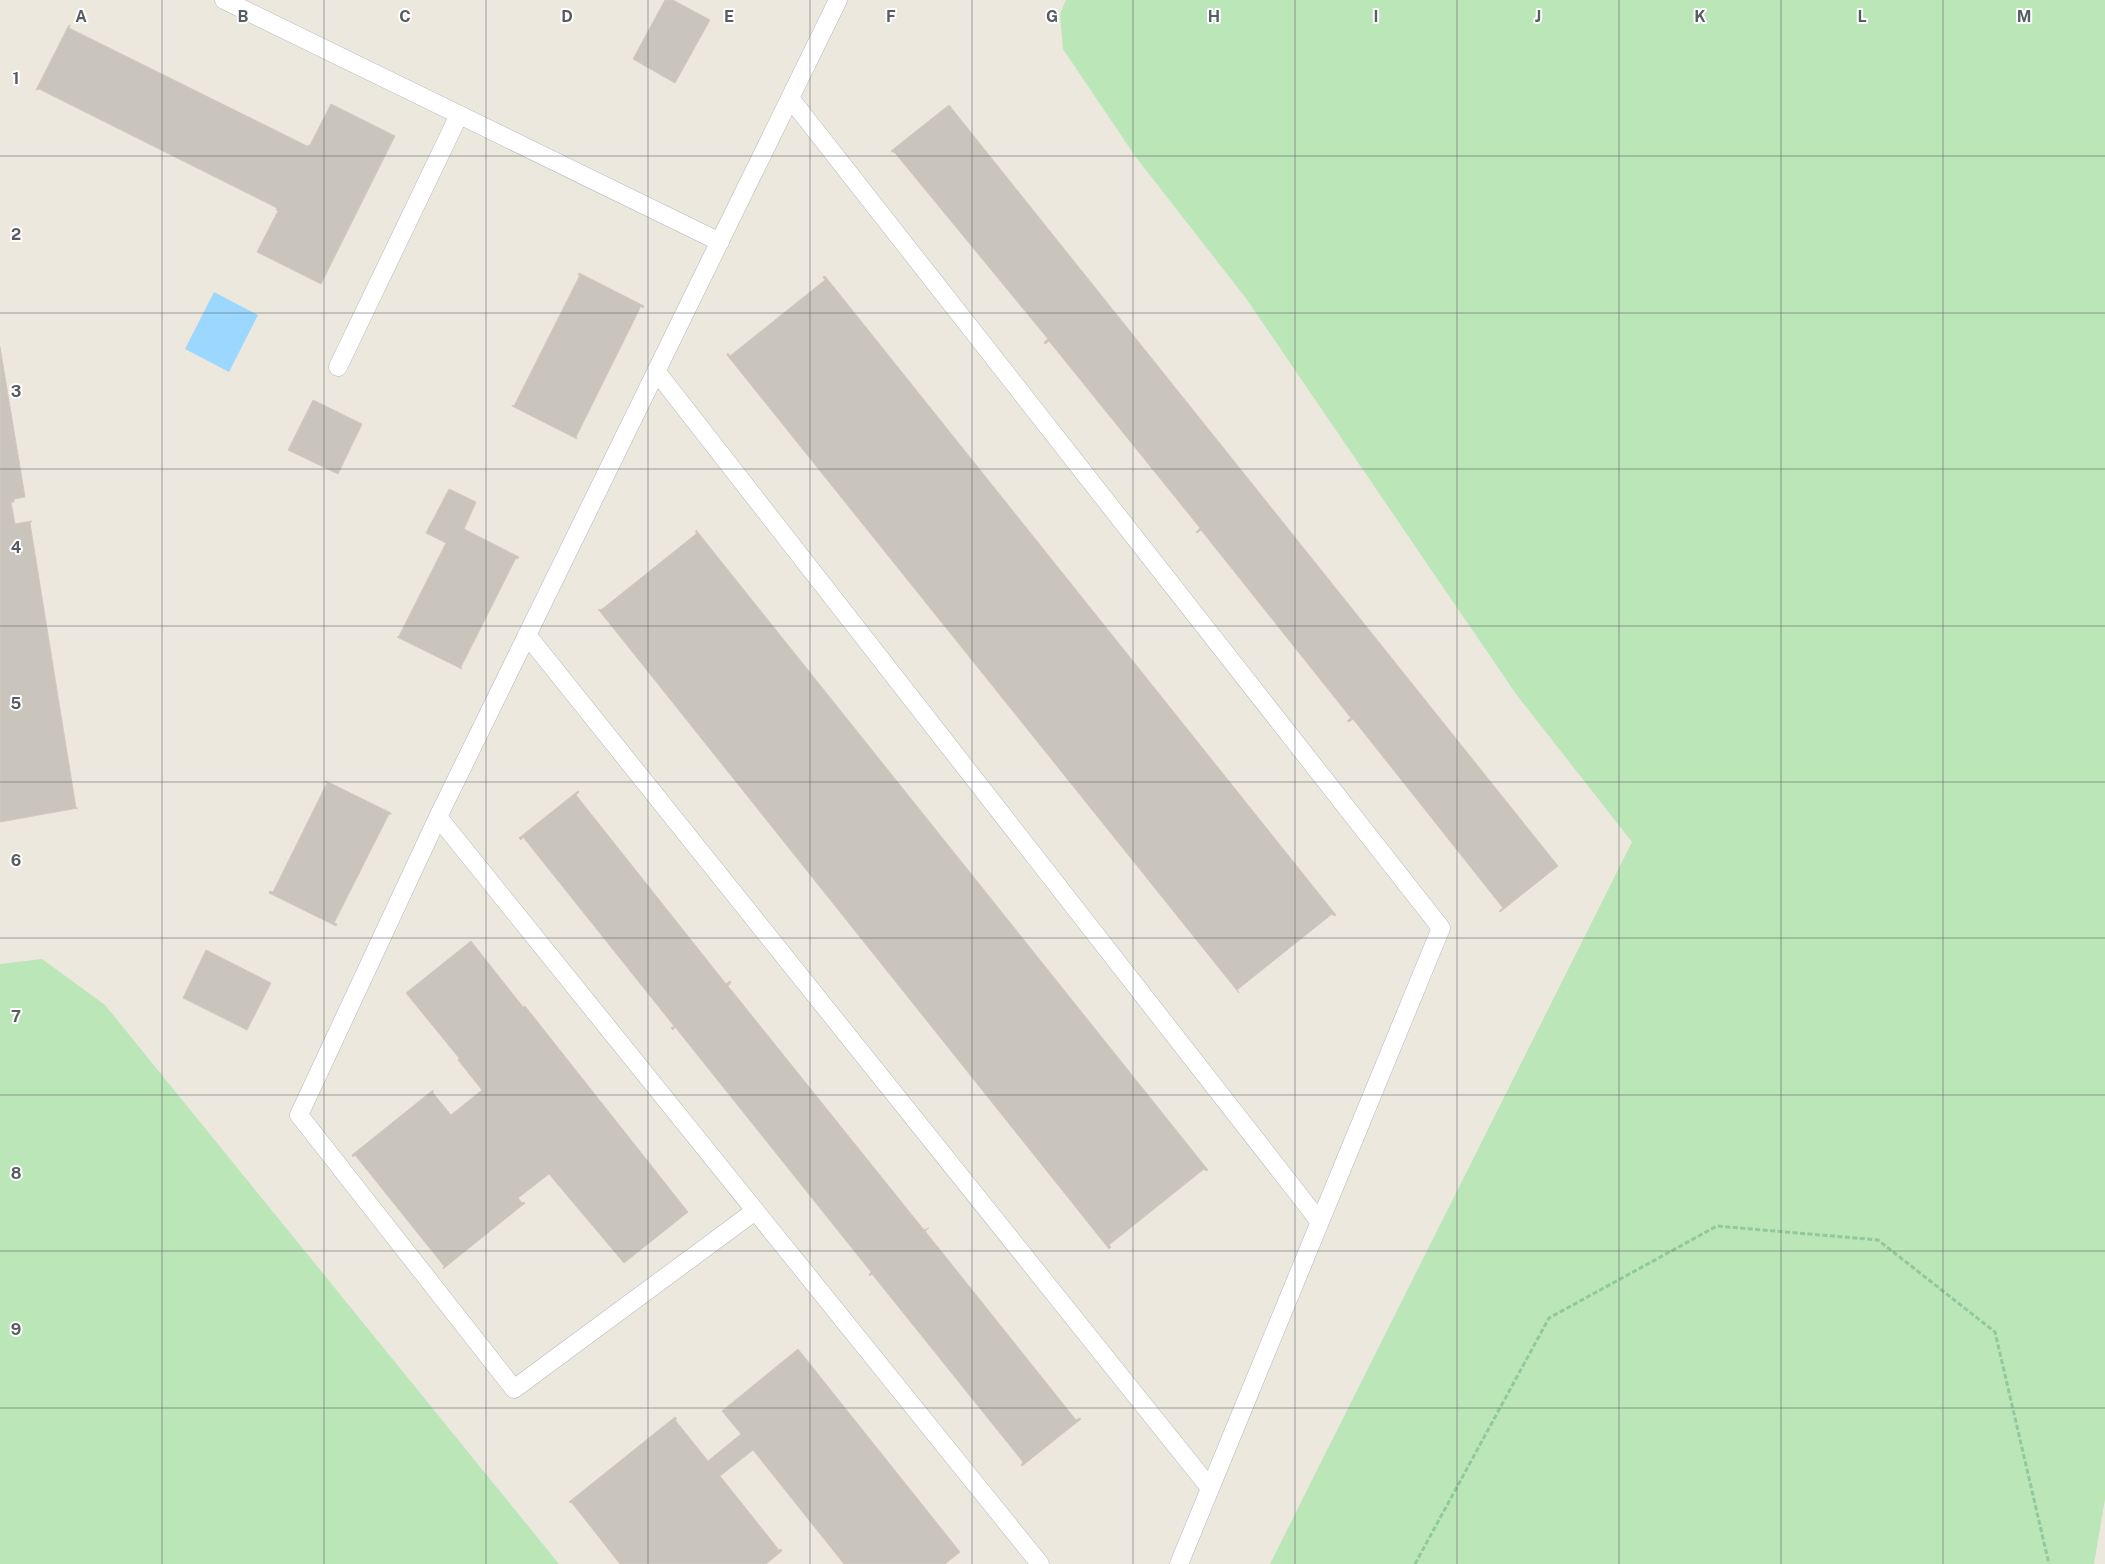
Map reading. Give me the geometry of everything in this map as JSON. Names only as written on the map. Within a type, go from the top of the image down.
[{"type":"lane","points":[[224,0],[720,242]]},
{"type":"lane","points":[[755,1211],[514,1389],[298,1115],[438,817],[838,0]]},
{"type":"lane","points":[[790,98],[1441,928],[1179,1564]]},
{"type":"lane","points":[[338,366],[459,115]]},
{"type":"lane","points":[[656,371],[1320,1222]]},
{"type":"lane","points":[[527,635],[1210,1488]]},
{"type":"lane","points":[[438,817],[1040,1564]]},
{"type":"path","points":[[1415,1564],[1549,1318],[1717,1226],[1878,1240],[1995,1332],[2049,1564]]},
{"type":"green space","points":[[1066,0],[2105,0],[2105,1499],[2094,1564],[1270,1564],[1632,842],[1516,694],[1245,297],[1135,156],[1063,49],[1060,14]]},
{"type":"green space","points":[[42,959],[105,1005],[559,1564],[0,1564],[0,964]]},
{"type":"water","points":[[214,292],[258,315],[229,372],[185,349]]},
{"type":"building","points":[[665,0],[673,0],[710,20],[675,83],[633,59]]},
{"type":"building","points":[[69,25],[69,28],[307,146],[310,145],[331,104],[395,136],[321,284],[257,252],[278,211],[276,210],[277,208],[39,89],[36,90]]},
{"type":"building","points":[[949,105],[1558,866],[1500,912],[1503,908],[1353,719],[1349,722],[1347,721],[1351,718],[1201,530],[1196,532],[1200,528],[1049,341],[1045,344],[1044,342],[1048,339],[895,153],[891,151]]},
{"type":"building","points":[[579,273],[644,306],[643,308],[641,306],[576,437],[577,439],[512,405],[514,406],[580,275],[578,275]]},
{"type":"building","points":[[825,276],[1336,915],[1332,914],[1237,990],[1239,993],[727,355],[728,353],[730,356],[825,280],[823,277]]},
{"type":"building","points":[[0,347],[25,497],[14,499],[14,502],[11,502],[15,524],[32,521],[30,523],[76,808],[78,808],[0,822]]},
{"type":"building","points":[[313,400],[362,424],[338,474],[288,450]]},
{"type":"building","points":[[449,489],[476,502],[464,529],[519,557],[518,559],[516,558],[461,667],[462,669],[397,637],[446,543],[426,533]]},
{"type":"building","points":[[696,530],[1208,1170],[1204,1169],[1109,1245],[1111,1247],[1109,1249],[598,609],[601,610],[696,534]]},
{"type":"building","points":[[326,781],[391,813],[334,923],[337,924],[336,926],[269,893],[270,891],[273,892],[327,783]]},
{"type":"building","points":[[578,791],[576,795],[726,984],[731,982],[728,986],[924,1230],[929,1228],[925,1231],[1076,1420],[1081,1419],[1022,1466],[1023,1462],[872,1274],[869,1275],[871,1272],[675,1027],[673,1030],[671,1028],[674,1026],[523,837],[521,840],[519,838]]},
{"type":"building","points":[[471,941],[523,1007],[525,1006],[688,1212],[624,1263],[549,1174],[518,1198],[522,1203],[525,1203],[443,1269],[444,1266],[355,1155],[353,1157],[352,1155],[433,1090],[433,1093],[451,1115],[482,1090],[458,1060],[459,1058],[406,993]]},
{"type":"building","points":[[206,950],[271,983],[247,1030],[183,998]]},
{"type":"building","points":[[798,1349],[960,1552],[945,1564],[844,1564],[753,1450],[720,1476],[779,1550],[781,1549],[782,1551],[766,1564],[620,1564],[572,1503],[569,1502],[675,1417],[677,1419],[675,1420],[708,1461],[741,1434],[722,1411]]}]
